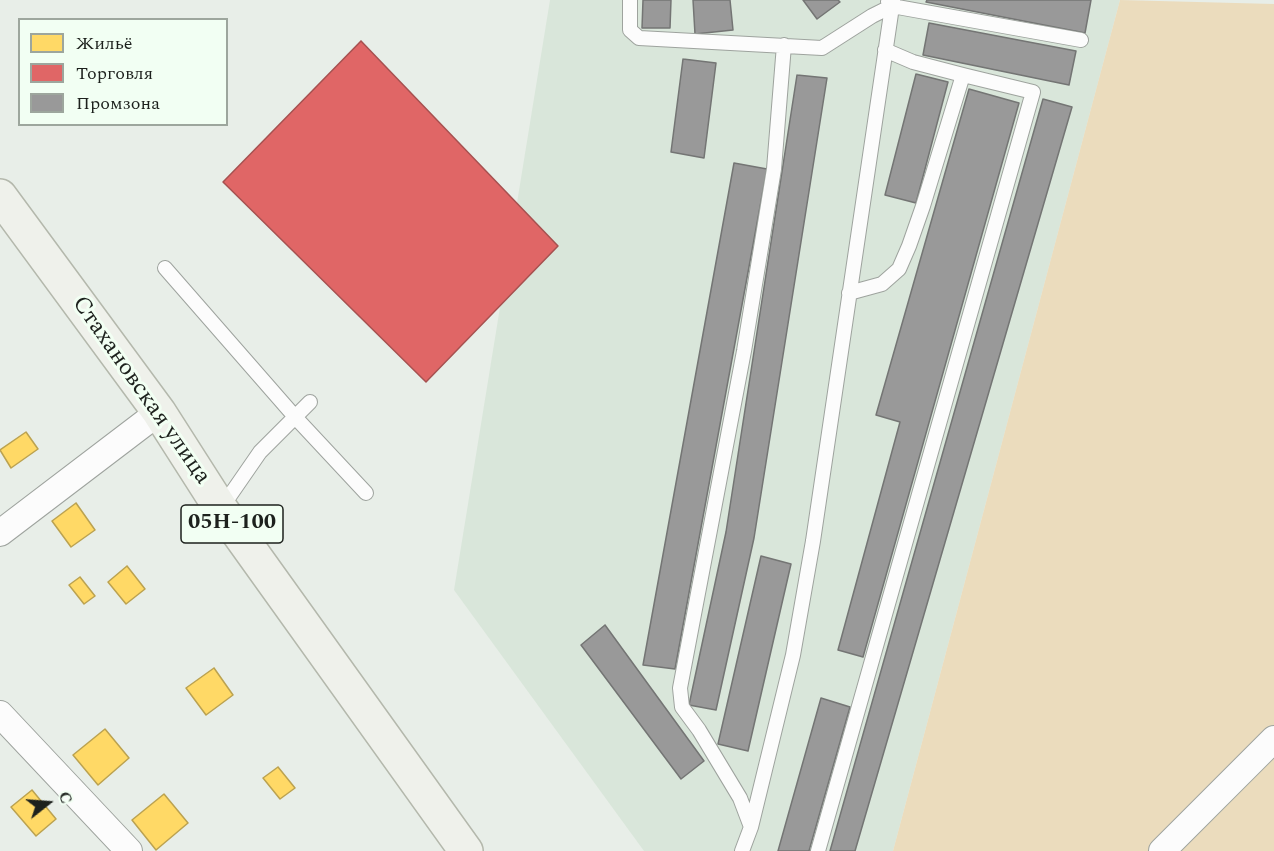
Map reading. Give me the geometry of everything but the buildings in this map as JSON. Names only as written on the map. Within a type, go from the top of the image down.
[{"type":"main road","name":"Стахановская улица","points":[[0,196],[159,412],[221,509],[466,851]]},
{"type":"street","points":[[0,534],[159,412]]},
{"type":"street","points":[[0,714],[129,851]]},
{"type":"street","points":[[1162,851],[1274,740]]},
{"type":"lane","points":[[630,0],[630,30],[639,38],[822,48],[890,2],[1081,40]]},
{"type":"lane","points":[[742,851],[752,827],[793,655],[813,541],[885,50],[890,2]]},
{"type":"lane","points":[[752,827],[740,798],[699,730],[682,707],[680,688],[744,351],[774,169],[784,45]]},
{"type":"lane","points":[[818,851],[1034,93],[913,62],[885,50]]},
{"type":"lane","points":[[849,293],[882,284],[899,269],[923,206],[963,75]]},
{"type":"lane","points":[[165,268],[296,418],[366,493]]},
{"type":"lane","points":[[221,509],[260,452],[310,402]]},
{"type":"shaded area","points":[[550,0],[1120,0],[893,851],[644,851],[454,590]]},
{"type":"shaded area","points":[[1120,0],[1274,4],[1274,851],[893,851]]}]
